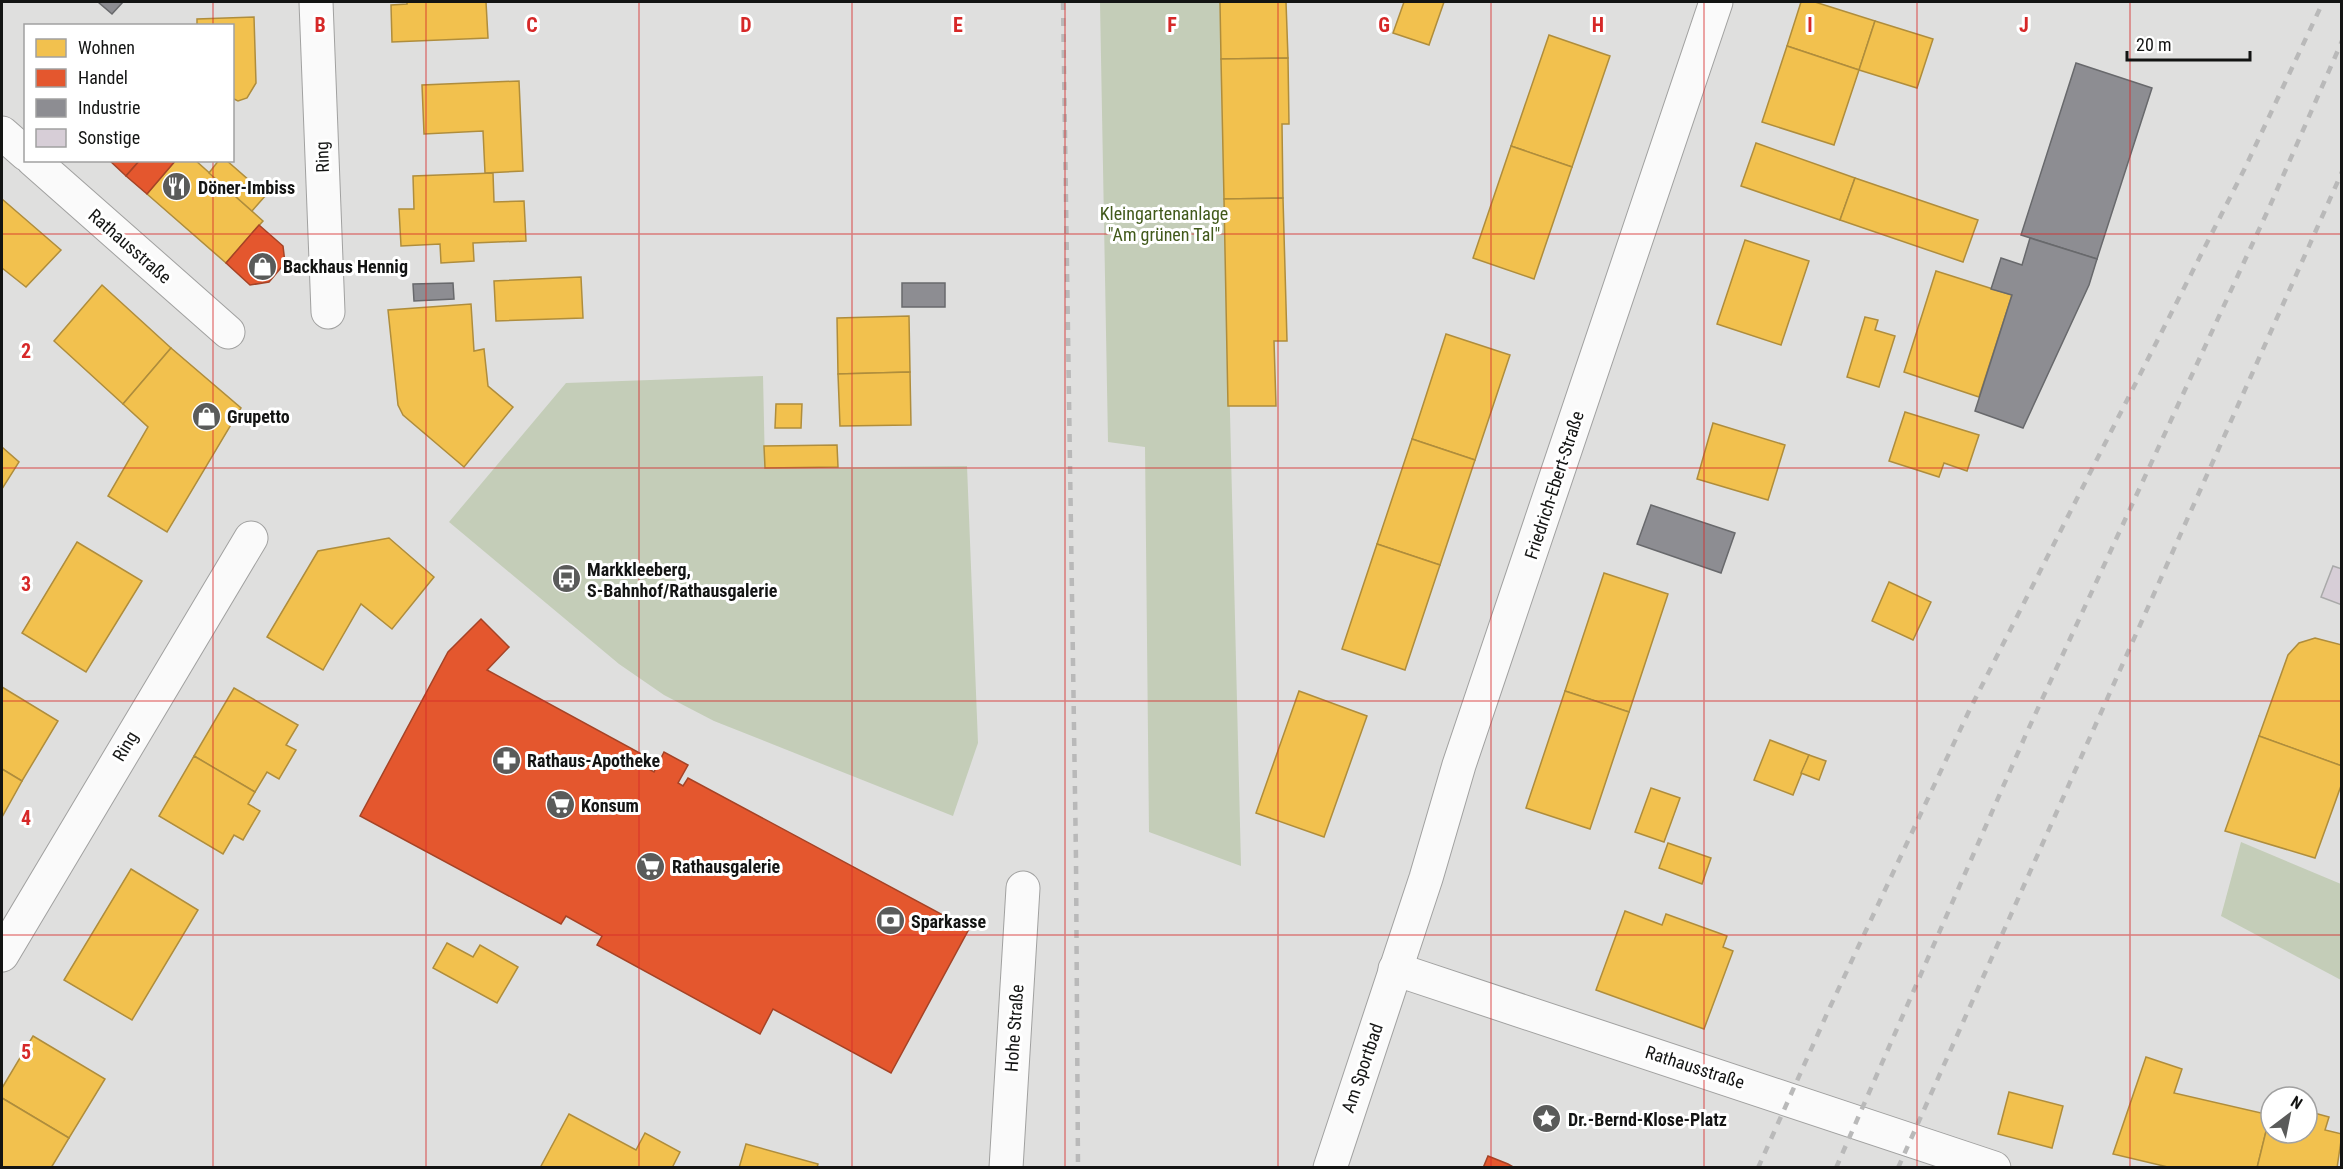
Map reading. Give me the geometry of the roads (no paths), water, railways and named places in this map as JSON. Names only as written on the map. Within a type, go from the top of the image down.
[{"type":"street","name":"Ring","points":[[316,2],[328,312]]},
{"type":"street","name":"Friedrich-Ebert-Straße","points":[[1395,969],[1426,878],[1459,765],[1716,2]]},
{"type":"street","points":[[2,133],[24,152]]},
{"type":"street","name":"Rathausstraße","points":[[35,162],[228,332]]},
{"type":"street","name":"Ring","points":[[2,955],[250,538]]},
{"type":"street","name":"Hohe Straße","points":[[1006,1167],[1023,888]]},
{"type":"street","name":"Am Sportbad","points":[[1330,1167],[1395,969]]},
{"type":"street","name":"Rathausstraße","points":[[1395,969],[1994,1167]]},
{"type":"railway","points":[[1063,2],[1076,859],[1078,1168]]},
{"type":"railway","points":[[1758,1168],[1830,1007],[1969,711],[2244,170],[2323,2]]},
{"type":"railway","points":[[1836,1168],[2027,732],[2269,208],[2342,41]]},
{"type":"railway","points":[[1898,1168],[2342,172]]},
{"type":"place","name":"Döner-Imbiss","points":[[177,187]]},
{"type":"place","name":"Backhaus Hennig","points":[[262,266]]},
{"type":"place","name":"Grupetto","points":[[206,416]]},
{"type":"place","name":"Markkleeberg, S-Bahnhof/Rathausgalerie","points":[[566,579]]},
{"type":"place","name":"Rathaus-Apotheke","points":[[506,760]]},
{"type":"place","name":"Konsum","points":[[560,805]]},
{"type":"place","name":"Rathausgalerie","points":[[651,866]]},
{"type":"place","name":"Sparkasse","points":[[890,921]]},
{"type":"place","name":"Dr.-Bernd-Klose-Platz","points":[[1547,1119]]},
{"type":"park label","name":"Kleingartenanlage \"Am grünen Tal\"","points":[[1164,223]]}]
